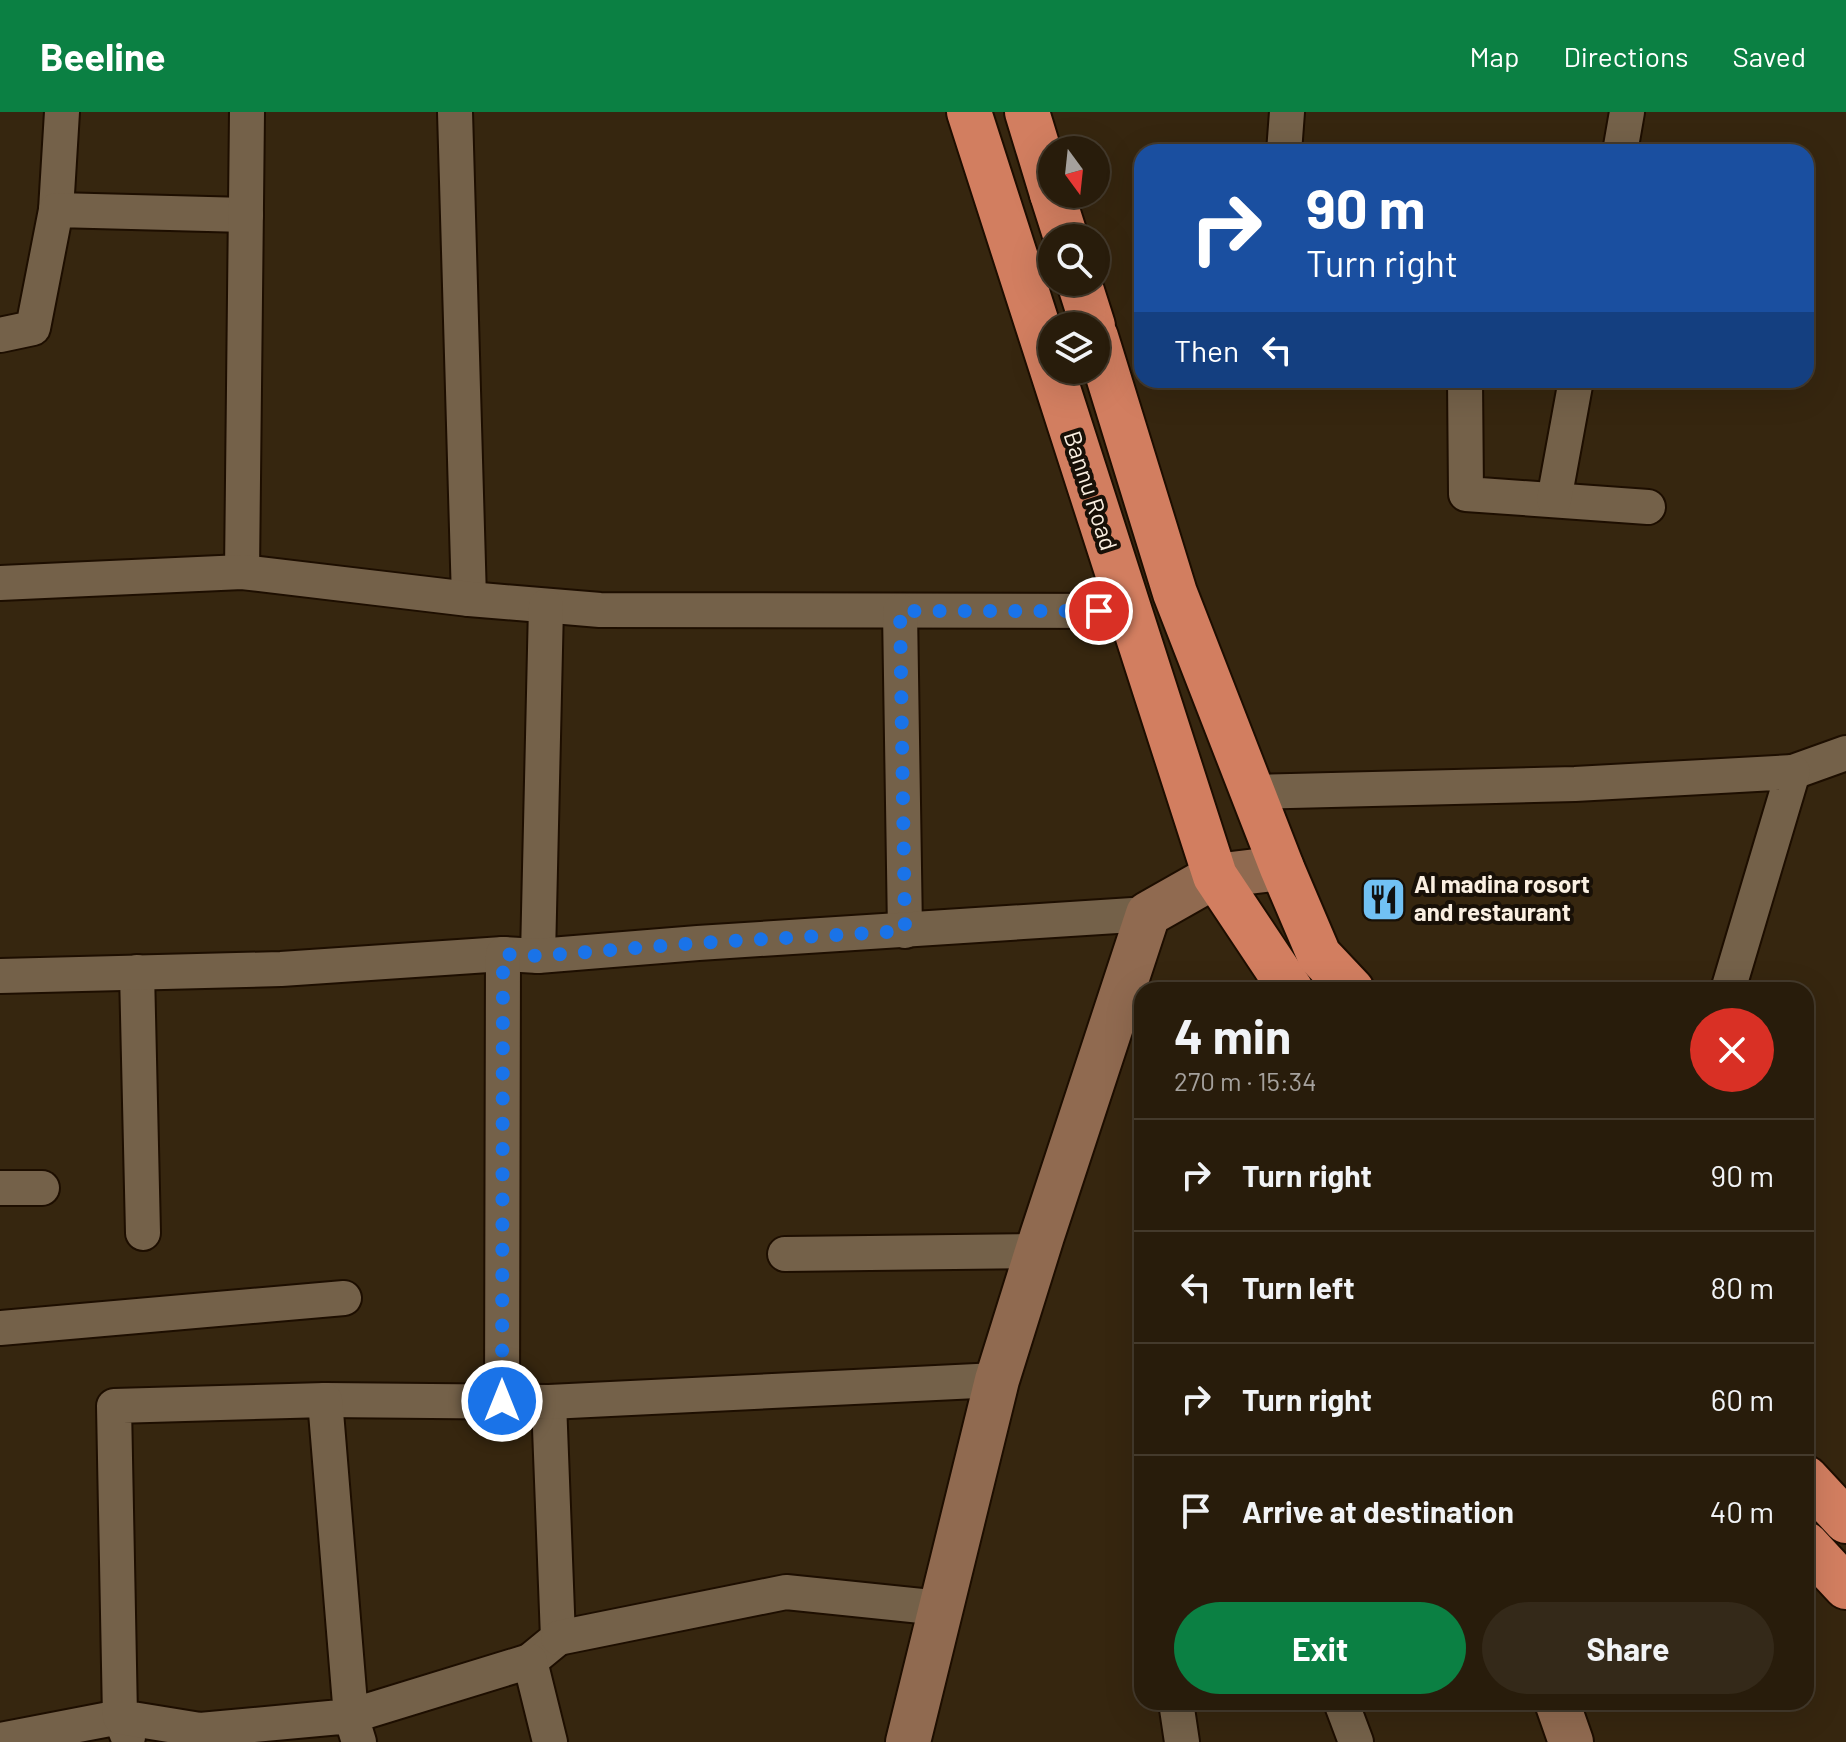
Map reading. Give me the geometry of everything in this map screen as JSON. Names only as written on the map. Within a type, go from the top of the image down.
[{"type":"highway","name":"Bannu Road","points":[[969,112],[1215,876],[1286,982]]},
{"type":"highway","points":[[1027,112],[1038,148]]},
{"type":"highway","name":"Bannu Road","points":[[1110,382],[1175,593],[1320,973]]},
{"type":"highway","points":[[1814,1487],[1846,1521]]},
{"type":"highway","points":[[1814,1553],[1846,1587]]},
{"type":"street","points":[[0,335],[33,328],[56,210],[62,112]]},
{"type":"street","points":[[242,572],[247,112]]},
{"type":"street","points":[[455,112],[469,599]]},
{"type":"street","points":[[1285,144],[1287,112]]},
{"type":"street","points":[[1621,144],[1627,112]]},
{"type":"street","points":[[56,210],[246,215]]},
{"type":"street","points":[[1465,388],[1466,494],[1648,507]]},
{"type":"street","points":[[1554,500],[1575,388]]},
{"type":"street","points":[[0,583],[242,572],[469,599],[600,610],[1128,611]]},
{"type":"street","points":[[538,956],[546,606]]},
{"type":"street","points":[[900,611],[905,931]]},
{"type":"street","points":[[1253,792],[1575,784],[1793,772],[1846,753]]},
{"type":"street","points":[[1730,982],[1793,772]]},
{"type":"street","points":[[0,976],[281,969],[503,954],[538,956],[1148,914],[1215,876],[1282,868]]},
{"type":"street","points":[[908,1742],[997,1380],[1148,914]]},
{"type":"street","points":[[502,1401],[503,954]]},
{"type":"street","points":[[137,972],[143,1233]]},
{"type":"street","points":[[0,1188],[42,1188]]},
{"type":"street","points":[[785,1254],[1037,1251]]},
{"type":"street","points":[[0,1328],[344,1298]]},
{"type":"street","points":[[125,1729],[114,1406],[325,1400],[549,1402],[997,1380]]},
{"type":"street","points":[[325,1400],[355,1729]]},
{"type":"street","points":[[549,1402],[558,1638]]},
{"type":"street","points":[[0,1740],[125,1729],[355,1729],[530,1661],[558,1638],[786,1592],[941,1608]]},
{"type":"street","points":[[530,1661],[550,1742]]},
{"type":"street","points":[[1177,1710],[1182,1742]]},
{"type":"street","points":[[1344,1710],[1356,1742]]},
{"type":"street","points":[[1560,1710],[1571,1742]]},
{"type":"place","name":"Al madina rosort and restaurant","points":[[1383,899]]},
{"type":"route","points":[[502,1401],[503,954],[538,956],[905,931],[900,611],[1099,611]]}]
